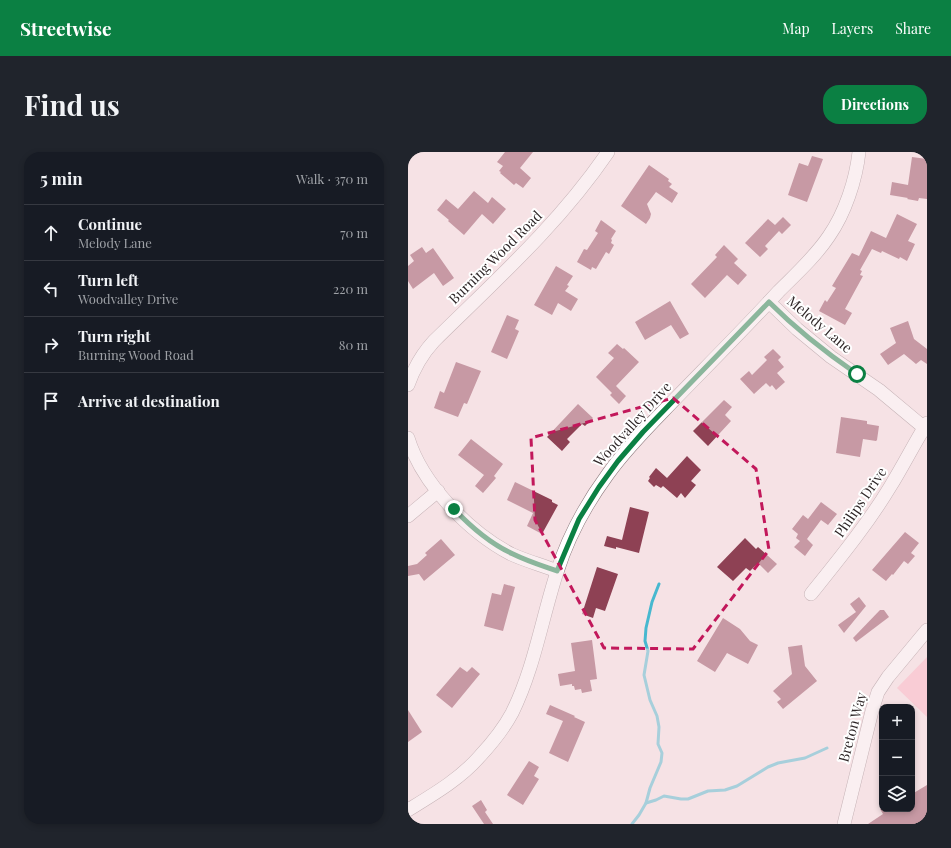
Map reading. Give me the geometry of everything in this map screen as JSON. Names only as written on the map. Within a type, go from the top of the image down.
[{"type":"street","name":"Burning Wood Road","points":[[408,385],[411,375],[420,358],[434,341],[538,239],[575,196],[608,152]]},
{"type":"street","name":"Woodvalley Drive","points":[[408,810],[447,786],[464,772],[480,756],[502,728],[512,713],[527,672],[557,571],[579,519],[599,487],[618,461],[643,432],[817,251],[837,223],[855,174],[859,152]]},
{"type":"street","name":"Melody Lane","points":[[769,302],[797,329],[926,427]]},
{"type":"street","name":"Philips Drive","points":[[811,594],[846,552],[872,516],[926,427]]},
{"type":"street","points":[[408,438],[419,464],[438,492],[466,522],[493,543],[512,554],[557,571]]},
{"type":"street","points":[[408,516],[438,492]]},
{"type":"street","name":"Breton Way","points":[[844,824],[872,710],[878,692],[888,677],[927,630]]},
{"type":"highlighted area","points":[[673,398],[756,469],[769,550],[693,649],[604,648],[535,520],[531,438]]},
{"type":"shaded area","points":[[927,657],[927,717],[897,688]]},
{"type":"building","points":[[505,152],[533,152],[520,168],[531,178],[523,188],[516,183],[514,185],[499,171],[503,166],[497,162]]},
{"type":"building","points":[[812,156],[823,159],[807,202],[788,195],[799,163],[808,166]]},
{"type":"building","points":[[912,157],[927,159],[927,199],[919,198],[918,201],[890,195],[892,182],[908,185]]},
{"type":"building","points":[[649,165],[669,179],[668,181],[672,184],[669,187],[678,193],[672,203],[656,192],[647,204],[651,214],[646,224],[621,206]]},
{"type":"building","points":[[474,191],[488,203],[492,197],[506,209],[493,224],[482,214],[464,235],[437,210],[446,199],[458,209]]},
{"type":"building","points":[[897,214],[917,224],[908,241],[915,244],[907,261],[900,257],[899,259],[882,251],[881,253],[872,249],[860,270],[862,271],[860,275],[863,276],[845,309],[852,313],[845,325],[819,311],[825,300],[827,302],[836,288],[832,286],[852,253],[859,256],[871,231],[886,238]]},
{"type":"building","points":[[783,217],[791,225],[782,234],[779,231],[765,246],[768,249],[760,257],[745,243],[768,219],[775,225]]},
{"type":"building","points":[[601,220],[616,231],[611,239],[611,243],[614,245],[609,254],[606,252],[596,269],[592,267],[591,270],[577,262],[584,249],[587,250],[598,233],[595,231]]},
{"type":"building","points":[[724,245],[738,259],[734,263],[747,275],[738,285],[727,275],[705,298],[691,284],[717,257],[715,255]]},
{"type":"building","points":[[422,247],[426,253],[433,248],[454,278],[443,286],[434,273],[413,289],[408,281],[408,266],[414,261],[410,255]]},
{"type":"building","points":[[556,266],[573,276],[565,291],[578,299],[571,311],[558,303],[552,315],[534,305]]},
{"type":"building","points":[[670,301],[689,334],[680,339],[671,325],[645,340],[635,322]]},
{"type":"building","points":[[507,315],[519,320],[515,329],[519,331],[507,359],[491,352]]},
{"type":"building","points":[[908,321],[914,339],[927,349],[927,364],[921,360],[916,364],[904,354],[888,365],[880,354],[896,343],[890,328]]},
{"type":"building","points":[[617,344],[623,349],[624,348],[639,362],[616,386],[626,396],[619,404],[610,395],[612,393],[596,377],[614,358],[608,353]]},
{"type":"building","points":[[773,349],[781,357],[778,360],[784,367],[777,373],[785,382],[776,390],[772,385],[770,387],[766,383],[754,394],[740,379],[749,371],[752,375],[767,360],[764,357]]},
{"type":"building","points":[[456,362],[481,371],[467,404],[464,403],[458,417],[434,408],[440,391],[444,393]]},
{"type":"building","points":[[724,400],[732,407],[725,415],[731,421],[708,446],[693,431]]},
{"type":"building","points":[[578,404],[593,418],[585,426],[582,424],[567,439],[570,442],[562,451],[547,437]]},
{"type":"building","points":[[841,417],[867,421],[867,424],[879,426],[876,441],[863,439],[860,457],[836,453]]},
{"type":"building","points":[[471,439],[503,464],[494,476],[496,478],[483,493],[475,486],[484,475],[458,455]]},
{"type":"building","points":[[687,456],[701,470],[691,481],[696,485],[685,498],[681,493],[677,498],[663,486],[661,488],[656,485],[654,487],[648,481],[650,478],[649,477],[656,468],[667,478]]},
{"type":"building","points":[[515,482],[552,500],[552,502],[558,505],[542,534],[527,526],[533,513],[507,500]]},
{"type":"building","points":[[821,502],[837,514],[828,525],[821,520],[807,539],[813,545],[805,556],[794,547],[800,541],[796,538],[798,534],[792,529],[803,515],[808,519]]},
{"type":"building","points":[[630,507],[649,512],[639,553],[616,547],[616,549],[604,546],[607,536],[622,540]]},
{"type":"building","points":[[905,532],[919,543],[911,553],[915,556],[908,564],[904,561],[886,581],[872,570]]},
{"type":"building","points":[[745,538],[756,549],[758,547],[777,564],[768,573],[758,563],[750,571],[746,568],[733,581],[717,567]]},
{"type":"building","points":[[441,539],[455,555],[424,581],[419,574],[408,576],[408,566],[417,564],[427,555],[425,553]]},
{"type":"building","points":[[597,567],[618,574],[605,611],[596,608],[593,618],[582,614]]},
{"type":"building","points":[[504,584],[515,587],[503,631],[484,626],[492,593],[501,595]]},
{"type":"building","points":[[859,597],[866,606],[844,633],[838,625],[856,612],[850,604]]},
{"type":"building","points":[[880,610],[884,610],[889,617],[856,642],[853,638]]},
{"type":"building","points":[[723,618],[740,629],[750,641],[758,645],[748,664],[727,653],[715,672],[697,661]]},
{"type":"building","points":[[592,640],[597,679],[590,680],[592,691],[582,693],[581,689],[575,690],[572,684],[560,686],[558,674],[575,671],[571,643]]},
{"type":"building","points":[[802,645],[805,666],[817,681],[783,709],[777,702],[781,699],[773,691],[792,674],[788,647]]},
{"type":"building","points":[[460,667],[467,672],[472,667],[480,674],[452,708],[436,695]]},
{"type":"building","points":[[550,705],[585,722],[568,762],[549,753],[563,721],[546,714]]},
{"type":"building","points":[[408,710],[422,732],[408,742]]},
{"type":"building","points":[[529,761],[539,767],[534,776],[539,779],[523,805],[507,795]]},
{"type":"building","points":[[927,785],[927,818],[917,824],[868,824],[883,814],[882,812],[915,812],[915,792]]},
{"type":"building","points":[[481,800],[487,810],[485,812],[493,824],[484,824],[472,806]]},
{"type":"waterway","points":[[632,824],[646,803],[650,788],[661,762],[662,753],[658,744],[659,727],[657,716],[650,700],[644,675],[648,651],[645,641],[646,628],[652,602],[659,584]]},
{"type":"waterway","points":[[646,803],[664,796],[688,799],[708,791],[725,790],[737,786],[768,767],[778,763],[805,758],[827,748]]},
{"type":"route","points":[[454,509],[466,522],[493,543],[512,554],[557,571],[579,519],[607,474],[643,432],[769,302],[797,329],[832,357],[857,374]]}]
